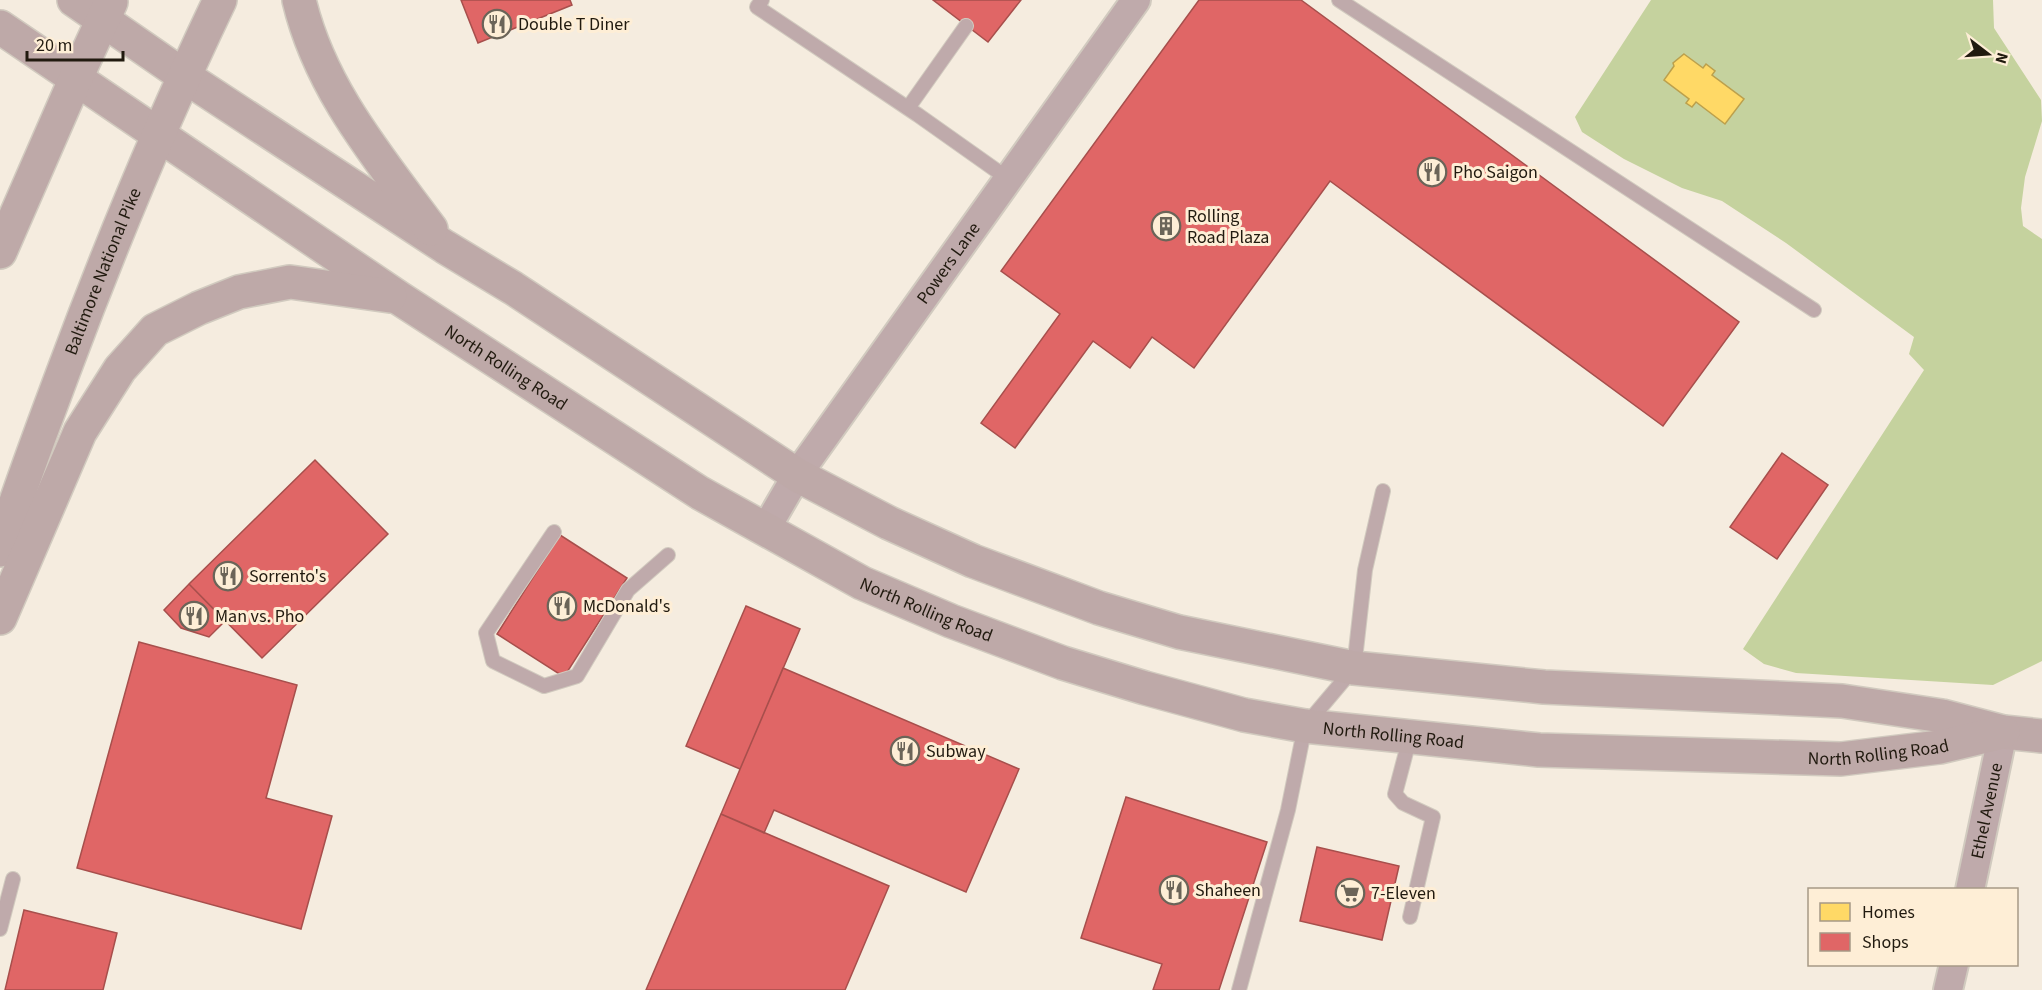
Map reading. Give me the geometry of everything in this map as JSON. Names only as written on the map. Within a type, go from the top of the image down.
[{"type":"main road","name":"North Rolling Road","points":[[74,0],[107,10],[184,76],[797,475],[889,523],[973,561],[1099,608],[1179,632],[1354,668],[1544,687],[1842,701],[1942,716],[2003,732],[2042,736]]},
{"type":"main road","name":"Baltimore National Pike","points":[[0,550],[15,500],[91,297],[157,135],[220,0]]},
{"type":"main road","points":[[299,0],[309,37],[334,91],[363,137],[445,247]]},
{"type":"main road","points":[[0,252],[107,10]]},
{"type":"main road","name":"North Rolling Road","points":[[0,27],[399,298],[700,493],[862,583],[951,621],[1063,663],[1244,715],[1305,726],[1539,750],[1841,759],[1940,747],[2003,732]]},
{"type":"main road","points":[[0,618],[80,432],[120,369],[154,330],[239,292],[290,282],[399,298]]},
{"type":"street","name":"Powers Lane","points":[[765,530],[797,475],[1136,0]]},
{"type":"street","name":"Ethel Avenue","points":[[1970,888],[2003,732]]},
{"type":"street","points":[[1948,990],[1954,966]]},
{"type":"lane","points":[[762,0],[757,8],[908,108],[1007,178]]},
{"type":"lane","points":[[1339,0],[1814,310]]},
{"type":"lane","points":[[908,108],[966,26]]},
{"type":"lane","points":[[1239,990],[1288,810],[1305,726],[1354,668],[1365,570],[1383,491]]},
{"type":"lane","points":[[554,532],[486,633],[494,661],[544,686],[577,676],[628,590],[668,555]]},
{"type":"lane","points":[[1410,737],[1395,794],[1403,804],[1433,817],[1410,918]]},
{"type":"lane","points":[[0,929],[12,879]]},
{"type":"green space","points":[[1651,0],[1993,0],[1994,28],[2041,100],[2042,121],[2025,177],[2021,208],[2023,226],[2042,239],[2042,661],[1993,685],[1796,673],[1764,664],[1743,649],[1924,370],[1909,354],[1914,337],[1786,243],[1722,201],[1682,188],[1624,159],[1582,132],[1575,117]]},
{"type":"building: Homes","points":[[1684,54],[1703,68],[1706,64],[1715,71],[1712,75],[1744,99],[1725,124],[1696,102],[1692,107],[1686,103],[1689,99],[1664,80],[1674,66],[1673,63]]},
{"type":"building: Shops","name":"Double T Diner","points":[[461,0],[570,0],[572,5],[478,43]]},
{"type":"building: Shops","points":[[933,0],[1021,0],[988,42]]},
{"type":"building: Shops","name":"Rolling Road Plaza","points":[[1199,0],[1301,0],[1739,322],[1663,426],[1330,181],[1194,368],[1152,337],[1130,368],[1093,341],[1015,448],[981,423],[1060,314],[1001,271]]},
{"type":"building: Shops","points":[[1782,453],[1828,485],[1777,559],[1730,527]]},
{"type":"building: Shops","points":[[315,460],[388,534],[262,658],[189,584]]},
{"type":"building: Shops","name":"McDonald's","points":[[560,535],[627,578],[564,677],[497,634]]},
{"type":"building: Shops","name":"Man vs. Pho","points":[[189,584],[225,621],[209,637],[181,628],[164,610]]},
{"type":"building: Shops","points":[[746,606],[800,629],[740,769],[686,746]]},
{"type":"building: Shops","points":[[139,642],[297,685],[266,798],[332,816],[301,929],[77,868]]},
{"type":"building: Shops","points":[[783,668],[1019,769],[966,892],[774,810],[764,833],[721,814]]},
{"type":"building: Shops","name":"Shaheen","points":[[1126,797],[1267,842],[1219,990],[1153,990],[1162,964],[1081,938]]},
{"type":"building: Shops","points":[[721,814],[889,886],[845,990],[646,990]]},
{"type":"building: Shops","name":"7-Eleven","points":[[1317,847],[1399,866],[1382,940],[1300,921]]},
{"type":"building: Shops","points":[[24,910],[117,933],[103,990],[5,990]]},
{"type":"place","name":"Double T Diner","points":[[497,24]]},
{"type":"place","name":"Pho Saigon","points":[[1432,172]]},
{"type":"place","name":"Rolling Road Plaza","points":[[1166,226]]},
{"type":"place","name":"Sorrento's","points":[[228,576]]},
{"type":"place","name":"McDonald's","points":[[562,606]]},
{"type":"place","name":"Man vs. Pho","points":[[194,616]]},
{"type":"place","name":"Subway","points":[[905,751]]},
{"type":"place","name":"Shaheen","points":[[1174,890]]},
{"type":"place","name":"7-Eleven","points":[[1350,893]]}]
